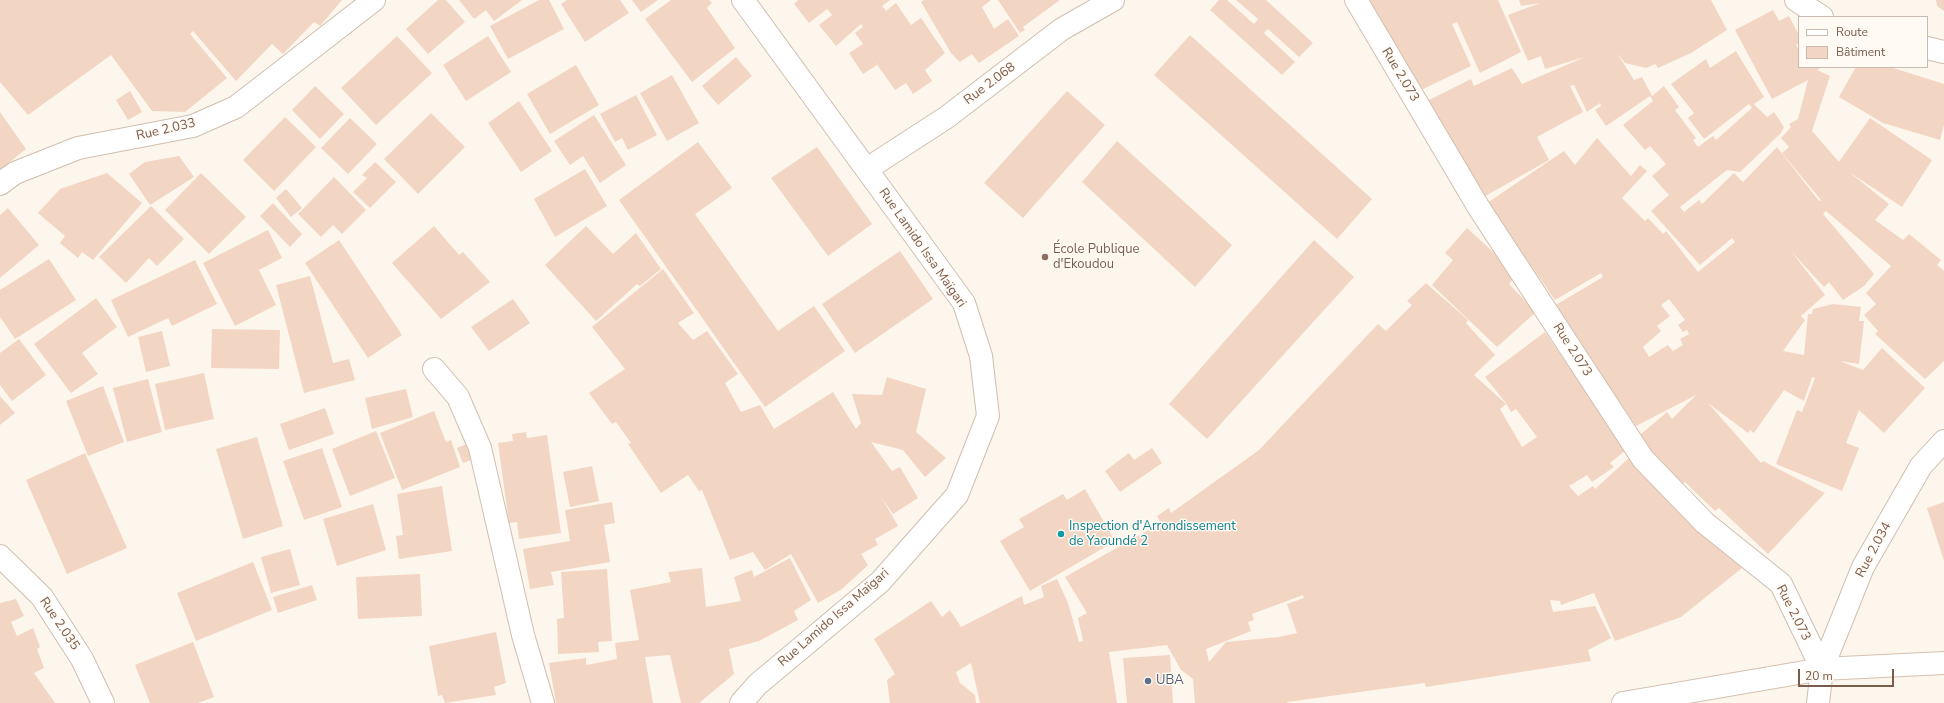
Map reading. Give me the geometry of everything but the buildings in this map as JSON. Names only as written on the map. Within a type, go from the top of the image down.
[{"type":"street","name":"Rue 2.033","points":[[0,184],[15,172],[78,148],[193,126],[236,107],[374,0]]},
{"type":"street","name":"Rue Lamido Issa Maïgari","points":[[741,703],[758,684],[880,582],[956,495],[988,416],[981,356],[964,303],[743,0]]},
{"type":"street","name":"Rue 2.068","points":[[866,169],[947,117],[1062,29],[1113,0]]},
{"type":"street","name":"Rue 2.073","points":[[1356,0],[1478,208],[1643,459],[1705,523],[1781,584],[1822,670]]},
{"type":"street","points":[[1796,0],[1820,16]]},
{"type":"street","points":[[1928,48],[1944,52]]},
{"type":"street","points":[[434,369],[458,398],[480,448],[523,635],[543,703]]},
{"type":"street","name":"Rue 2.034","points":[[1818,703],[1822,670],[1863,566],[1921,466],[1944,440]]},
{"type":"street","name":"Rue 2.035","points":[[0,556],[42,597],[82,659],[102,703]]},
{"type":"street","points":[[1623,703],[1822,670],[1944,663]]},
{"type":"place","name":"École Publique d'Ekoudou","points":[[1045,257]]},
{"type":"place","name":"Inspection d'Arrondissement de Yaoundé 2","points":[[1061,534]]},
{"type":"place","name":"UBA","points":[[1148,681]]}]
